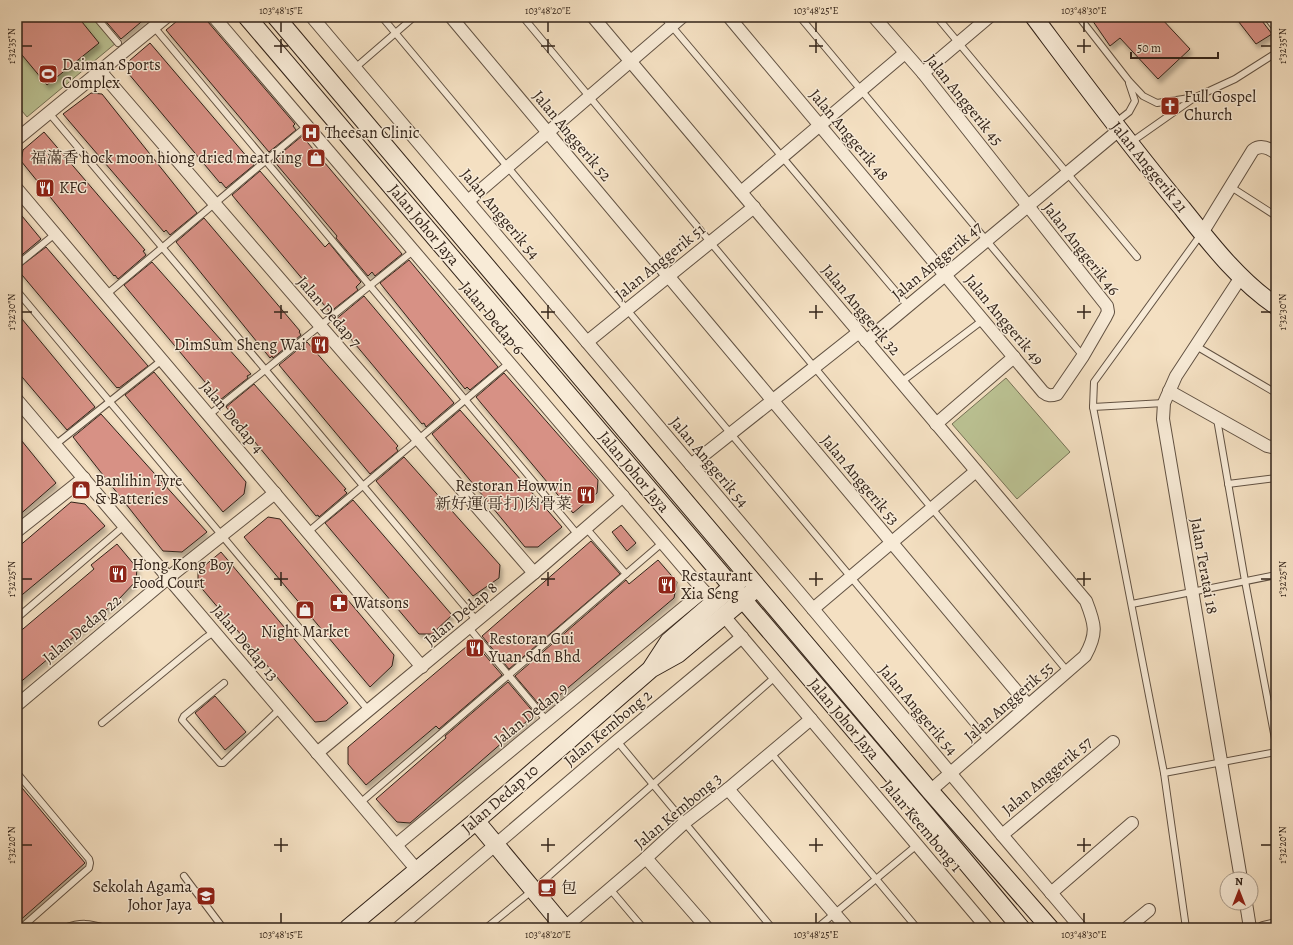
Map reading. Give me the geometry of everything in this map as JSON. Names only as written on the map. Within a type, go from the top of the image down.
[{"type":"main road","name":"Jalan Johor Jaya","points":[[247,17],[1021,928]]},
{"type":"main road","name":"Jalan Johor Jaya","points":[[276,17],[930,791],[1050,928]]},
{"type":"main road","name":"Jalan Anggerik 21","points":[[1034,17],[1129,144],[1202,232],[1241,277],[1260,295],[1276,306]]},
{"type":"main road","name":"Jalan Dedap 10","points":[[651,669],[669,641],[709,597],[732,587],[746,574]]},
{"type":"main road","name":"Jalan Dedap 10","points":[[348,928],[476,821],[651,669],[678,654],[758,588]]},
{"type":"main road","points":[[476,821],[565,928]]},
{"type":"street","points":[[17,139],[166,17]]},
{"type":"street","name":"Jalan Dedap 6","points":[[214,17],[709,597]]},
{"type":"street","name":"Jalan Anggerik 54","points":[[312,17],[1081,928]]},
{"type":"street","name":"Jalan Anggerik 52","points":[[451,17],[669,276]]},
{"type":"street","name":"Jalan Anggerik 32","points":[[594,17],[1086,601],[1092,615],[1094,628]]},
{"type":"street","points":[[468,201],[630,61],[668,21],[682,17]]},
{"type":"street","name":"Jalan Anggerik 48","points":[[729,17],[945,274]]},
{"type":"street","name":"Jalan Anggerik 45","points":[[874,17],[922,73],[1027,206]]},
{"type":"street","points":[[922,73],[990,17]]},
{"type":"street","points":[[741,192],[905,53]]},
{"type":"street","name":"Jalan Dedap 7","points":[[100,71],[534,574]]},
{"type":"street","name":"Jalan Anggerik 47","points":[[691,465],[815,367],[863,337],[908,306],[1068,172],[1116,127]]},
{"type":"street","points":[[1202,232],[1231,187],[1250,153],[1257,147],[1266,148],[1276,153]]},
{"type":"street","name":"Jalan Dedap 4","points":[[17,189],[422,667]]},
{"type":"street","name":"Jalan Anggerik 46","points":[[1027,206],[1107,306],[1108,312],[1106,318],[1082,356],[1056,394],[1052,396],[1047,395],[1039,386]]},
{"type":"street","name":"Jalan Anggerik 51","points":[[587,342],[754,207]]},
{"type":"street","name":"Jalan Anggerik 49","points":[[945,274],[1039,386]]},
{"type":"street","name":"Jalan Anggerik 53","points":[[669,276],[1028,705]]},
{"type":"street","name":"Jalan Teratai 18","points":[[1240,871],[1163,419],[1164,403],[1176,376],[1241,277]]},
{"type":"street","points":[[936,424],[1014,357]]},
{"type":"street","points":[[1169,391],[1267,446],[1276,448]]},
{"type":"street","name":"Jalan Dedap 13","points":[[17,402],[84,478],[417,870]]},
{"type":"street","points":[[813,609],[976,471]]},
{"type":"street","points":[[17,531],[84,478]]},
{"type":"street","name":"Jalan Dedap 22","points":[[17,705],[168,578],[275,493]]},
{"type":"street","name":"Jalan Dedap 8","points":[[317,753],[534,574],[623,496]]},
{"type":"street","name":"Jalan Dedap 9","points":[[396,845],[547,721],[709,597]]},
{"type":"street","name":"Jalan Keembong 1","points":[[724,616],[987,928]]},
{"type":"street","name":"Jalan Anggerik 55","points":[[930,791],[1085,656],[1093,643],[1094,628]]},
{"type":"street","name":"Jalan Kembong 2","points":[[398,928],[617,741],[742,637]]},
{"type":"street","name":"Jalan Kembong 3","points":[[565,928],[684,823],[728,789],[811,719]]},
{"type":"street","name":"Jalan Anggerik 57","points":[[1002,835],[1113,742]]},
{"type":"street","points":[[728,789],[847,928]]},
{"type":"street","points":[[1051,893],[1132,823]]},
{"type":"street","points":[[646,858],[707,928]]},
{"type":"street","points":[[1127,928],[1149,910]]},
{"type":"street","points":[[1247,911],[1250,928]]},
{"type":"street","points":[[1263,928],[1276,925]]},
{"type":"lane","points":[[96,17],[118,42]]},
{"type":"lane","points":[[382,17],[988,740]]},
{"type":"lane","points":[[355,68],[414,17]]},
{"type":"lane","points":[[523,17],[1068,672]]},
{"type":"lane","points":[[800,17],[1082,356]]},
{"type":"lane","points":[[937,17],[1138,257]]},
{"type":"lane","points":[[1079,17],[1129,81],[1144,96],[1157,103],[1196,97]]},
{"type":"lane","points":[[1267,17],[1276,30]]},
{"type":"lane","points":[[668,21],[908,306]]},
{"type":"lane","points":[[154,27],[465,400],[582,532],[626,574]]},
{"type":"lane","points":[[1129,144],[1196,97],[1235,80],[1276,53]]},
{"type":"lane","points":[[1116,127],[1129,112],[1135,101],[1129,81]]},
{"type":"lane","points":[[48,113],[363,486],[473,625],[508,675],[547,721]]},
{"type":"lane","points":[[106,294],[307,126]]},
{"type":"lane","points":[[1231,187],[1276,216]]},
{"type":"lane","points":[[1186,928],[1164,773],[1093,407],[1094,382],[1202,232]]},
{"type":"lane","points":[[17,265],[56,234]]},
{"type":"lane","points":[[209,416],[413,250]]},
{"type":"lane","points":[[17,291],[369,711]]},
{"type":"lane","points":[[901,382],[984,320]]},
{"type":"lane","points":[[1196,346],[1276,393]]},
{"type":"lane","points":[[55,445],[162,360]]},
{"type":"lane","points":[[308,532],[509,363]]},
{"type":"lane","points":[[1093,407],[1164,403]]},
{"type":"lane","points":[[1217,418],[1245,581],[1276,744]]},
{"type":"lane","points":[[1228,484],[1276,478]]},
{"type":"lane","points":[[17,618],[124,526]]},
{"type":"lane","points":[[360,803],[662,543]]},
{"type":"lane","points":[[1132,604],[1192,590],[1276,575]]},
{"type":"lane","points":[[102,723],[214,632]]},
{"type":"lane","points":[[486,928],[533,890],[775,677]]},
{"type":"lane","points":[[224,683],[184,716],[182,720],[220,763],[223,763],[280,709]]},
{"type":"lane","points":[[617,741],[772,928]]},
{"type":"lane","points":[[1164,773],[1276,752]]},
{"type":"lane","points":[[771,753],[917,928]]},
{"type":"lane","points":[[17,773],[89,859],[90,863],[89,868],[21,928]]},
{"type":"lane","points":[[817,928],[917,845]]},
{"type":"lane","points":[[184,876],[223,928]]},
{"type":"lane","points":[[610,889],[643,928]]},
{"type":"lane","points":[[64,928],[78,923],[106,928]]},
{"type":"green space","name":"Daiman Sports Complex","points":[[17,17],[94,17],[116,43],[27,117],[17,105]]},
{"type":"green space","points":[[1006,378],[1070,452],[1017,499],[952,424]]},
{"type":"building","points":[[17,17],[78,17],[99,43],[47,85],[17,49]]},
{"type":"building","points":[[102,17],[147,17],[121,39]]},
{"type":"building","points":[[182,17],[206,17],[208,22],[295,124],[293,126],[296,130],[269,152],[166,30]]},
{"type":"building","points":[[1090,17],[1160,17],[1190,49],[1158,79],[1120,38],[1110,46]]},
{"type":"building","points":[[1235,17],[1259,17],[1272,34],[1256,44]]},
{"type":"building","points":[[150,43],[254,165],[226,188],[221,182],[220,183],[128,73],[129,61]]},
{"type":"building","points":[[91,93],[102,94],[197,213],[170,235],[166,230],[164,232],[63,114]]},
{"type":"building","points":[[44,132],[145,250],[143,251],[146,255],[118,279],[21,161],[23,150]]},
{"type":"building","points":[[302,136],[402,254],[375,276],[372,272],[368,276],[336,238],[337,236],[273,160]]},
{"type":"building","points":[[260,171],[325,247],[329,243],[361,282],[356,287],[358,290],[330,312],[232,195]]},
{"type":"building","points":[[17,210],[41,239],[17,259]]},
{"type":"building","points":[[204,218],[300,331],[299,332],[301,335],[273,358],[272,356],[270,358],[176,242]]},
{"type":"building","points":[[46,247],[148,366],[119,388],[117,388],[17,269]]},
{"type":"building","points":[[409,260],[498,367],[470,390],[467,387],[465,389],[380,283]]},
{"type":"building","points":[[152,262],[251,374],[220,400],[124,285]]},
{"type":"building","points":[[364,296],[454,403],[426,427],[335,320]]},
{"type":"building","points":[[17,313],[95,407],[67,430],[17,371]]},
{"type":"building","points":[[307,342],[398,446],[396,448],[398,451],[370,474],[279,365]]},
{"type":"building","points":[[154,372],[246,482],[244,494],[223,512],[125,395]]},
{"type":"building","points":[[504,373],[598,480],[597,493],[573,513],[476,397]]},
{"type":"building","points":[[254,384],[346,489],[344,490],[347,493],[319,517],[318,515],[316,516],[226,407]]},
{"type":"building","points":[[460,410],[562,527],[538,547],[525,547],[432,434]]},
{"type":"building","points":[[101,414],[207,532],[182,552],[163,551],[73,437]]},
{"type":"building","points":[[17,435],[56,483],[17,517]]},
{"type":"building","points":[[404,457],[500,565],[499,578],[473,596],[376,481]]},
{"type":"building","points":[[353,500],[452,615],[432,634],[419,634],[325,523]]},
{"type":"building","points":[[71,502],[85,504],[105,526],[17,599],[17,548]]},
{"type":"building","points":[[268,517],[280,519],[394,655],[392,666],[370,687],[244,537]]},
{"type":"building","points":[[621,525],[636,543],[627,551],[612,532]]},
{"type":"building","points":[[591,541],[620,574],[509,669],[482,636]]},
{"type":"building","points":[[117,544],[137,568],[136,581],[119,599],[17,685],[17,634],[94,569],[91,565]]},
{"type":"building","points":[[221,552],[348,703],[326,721],[315,722],[198,584],[198,571]]},
{"type":"building","points":[[658,560],[677,582],[674,598],[543,709],[515,676],[626,580],[629,584]]},
{"type":"building","points":[[473,641],[502,675],[439,729],[436,726],[366,785],[348,764],[348,747]]},
{"type":"building","points":[[508,682],[535,714],[410,823],[397,822],[376,799],[446,738],[445,736]]},
{"type":"building","points":[[215,696],[246,732],[225,750],[195,713]]},
{"type":"building","points":[[17,782],[85,863],[17,923]]},
{"type":"place","name":"Daiman Sports Complex","points":[[48,74]]},
{"type":"place","name":"Full Gospel Church","points":[[1170,106]]},
{"type":"place","name":"Theesan Clinic","points":[[311,133]]},
{"type":"place","name":"福滿香 hock moon hiong dried meat king","points":[[316,158]]},
{"type":"place","name":"KFC","points":[[45,188]]},
{"type":"place","name":"DimSum Sheng Wai","points":[[320,345]]},
{"type":"place","name":"Banlihin Tyre & Batteries","points":[[81,490]]},
{"type":"place","name":"Restoran Howwin 新好運(哥打)肉骨菜","points":[[586,495]]},
{"type":"place","name":"Hong Kong Boy Food Court","points":[[118,574]]},
{"type":"place","name":"Restaurant Xia Seng","points":[[667,585]]},
{"type":"place","name":"Watsons","points":[[339,603]]},
{"type":"place","name":"Night Market","points":[[305,610]]},
{"type":"place","name":"Restoran Gui Yuan Sdn Bhd","points":[[475,648]]},
{"type":"place","name":"包","points":[[547,888]]},
{"type":"place","name":"Sekolah Agama Johor Jaya","points":[[206,896]]}]
